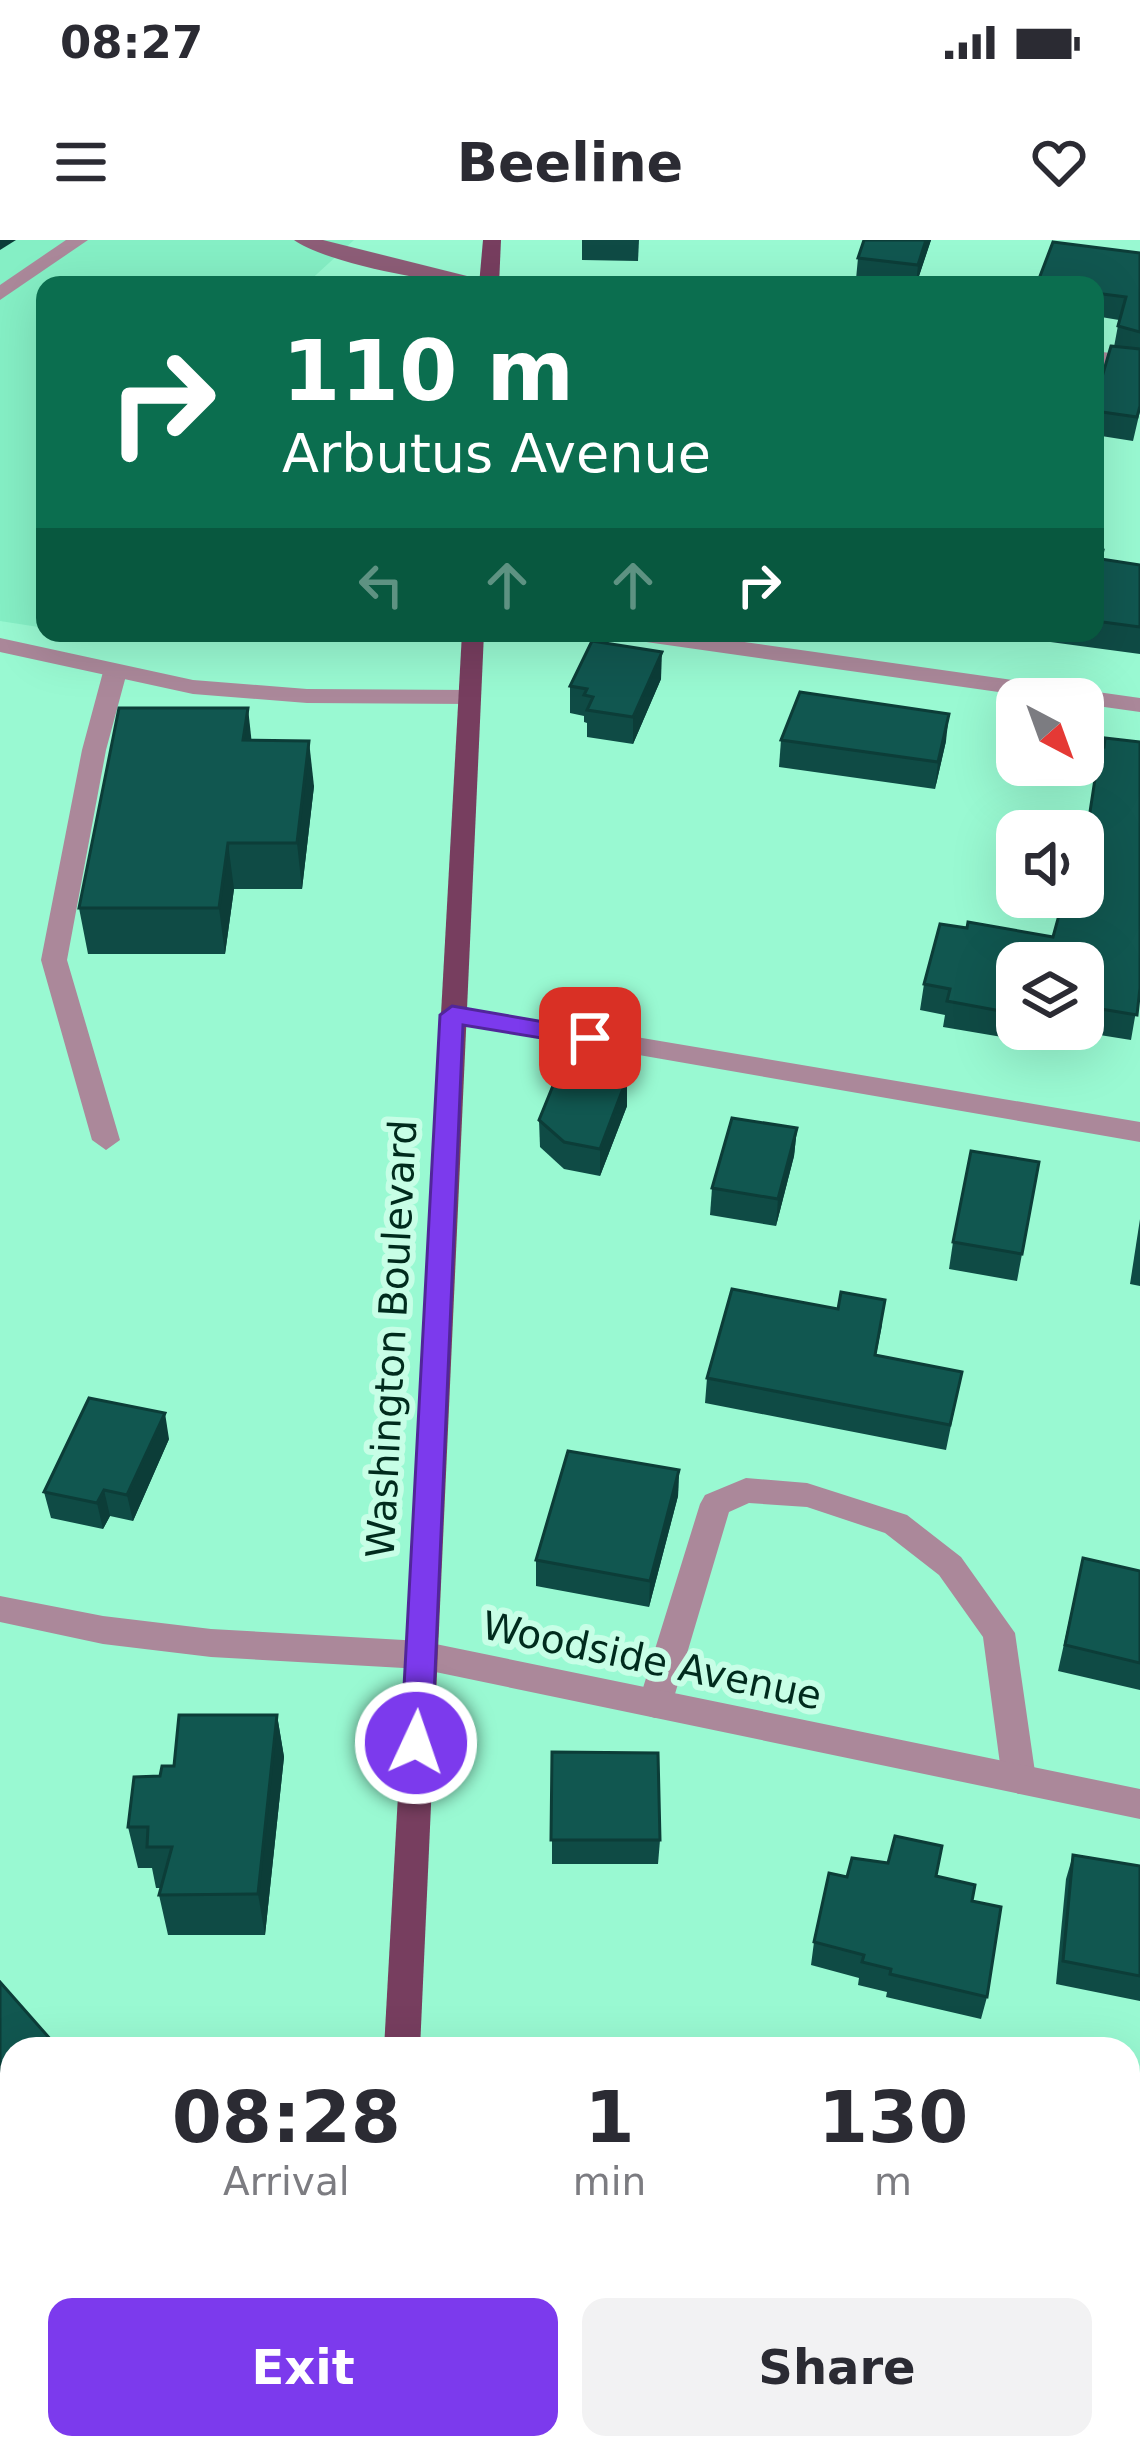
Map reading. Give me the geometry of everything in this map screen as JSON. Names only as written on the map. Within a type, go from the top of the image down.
[{"type":"main road","points":[[492,240],[492,276]]},
{"type":"main road","name":"Washington Boulevard","points":[[402,2037],[473,642]]},
{"type":"street","points":[[0,294],[79,240]]},
{"type":"street","points":[[303,240],[375,262],[446,276]]},
{"type":"street","points":[[1104,358],[1140,363]]},
{"type":"street","points":[[696,642],[1140,705]]},
{"type":"street","points":[[0,644],[115,672],[250,693],[470,697]]},
{"type":"street","points":[[106,1140],[54,960],[94,750],[115,672]]},
{"type":"street","points":[[452,1015],[1140,1132]]},
{"type":"street","points":[[656,1704],[716,1504],[746,1490],[807,1495],[896,1524],[950,1565],[999,1633],[1019,1779]]},
{"type":"street","name":"Woodside Avenue","points":[[0,1609],[103,1630],[211,1643],[421,1655],[1140,1804]]},
{"type":"shaded area","points":[[0,240],[354,240],[315,276],[36,276],[36,627],[0,621]]},
{"type":"building","points":[[864,240],[926,240],[918,265],[858,258]]},
{"type":"building","points":[[1053,242],[1140,253],[1140,332],[1118,326],[1126,297],[1104,294],[1104,276],[1040,276]]},
{"type":"building","points":[[1111,346],[1140,349],[1137,417],[1104,412],[1104,370]]},
{"type":"building","points":[[1104,559],[1140,565],[1140,627],[1104,622]]},
{"type":"building","points":[[592,642],[662,652],[633,717],[587,710],[593,697],[584,695],[587,689],[570,686]]},
{"type":"building","points":[[800,692],[949,714],[938,762],[781,740]]},
{"type":"building","points":[[119,708],[248,708],[243,740],[309,741],[297,843],[228,843],[219,908],[79,908]]},
{"type":"building","points":[[1105,738],[1140,742],[1137,1015],[1104,1010],[1104,942],[996,942],[996,1010],[947,1001],[950,989],[924,984],[940,924],[967,928],[968,922],[1053,937],[1058,918],[1104,918],[1104,810],[1090,810],[1094,786],[1104,786]]},
{"type":"building","points":[[561,1066],[627,1078],[600,1149],[564,1142],[539,1120]]},
{"type":"building","points":[[732,1118],[797,1128],[778,1199],[712,1188]]},
{"type":"building","points":[[971,1151],[1039,1162],[1022,1254],[953,1242]]},
{"type":"building","points":[[732,1289],[838,1309],[841,1292],[885,1300],[875,1355],[962,1372],[950,1425],[707,1378]]},
{"type":"building","points":[[89,1398],[165,1413],[127,1495],[104,1490],[97,1503],[44,1492]]},
{"type":"building","points":[[568,1451],[679,1470],[650,1581],[536,1560]]},
{"type":"building","points":[[1083,1558],[1140,1571],[1140,1663],[1065,1645]]},
{"type":"building","points":[[179,1715],[277,1715],[258,1894],[159,1895],[172,1847],[147,1847],[148,1827],[128,1827],[134,1777],[160,1776],[162,1766],[174,1766]]},
{"type":"building","points":[[552,1752],[658,1753],[660,1840],[551,1840]]},
{"type":"building","points":[[895,1836],[942,1846],[936,1876],[975,1885],[972,1901],[1001,1907],[987,1997],[890,1974],[891,1969],[862,1962],[864,1955],[814,1942],[829,1873],[847,1877],[852,1858],[888,1863]]},
{"type":"building","points":[[1073,1855],[1140,1866],[1140,1976],[1063,1961]]},
{"type":"building","points":[[0,1982],[48,2037],[0,2037]]},
{"type":"route","points":[[416,1743],[452,1015],[590,1038]]}]
